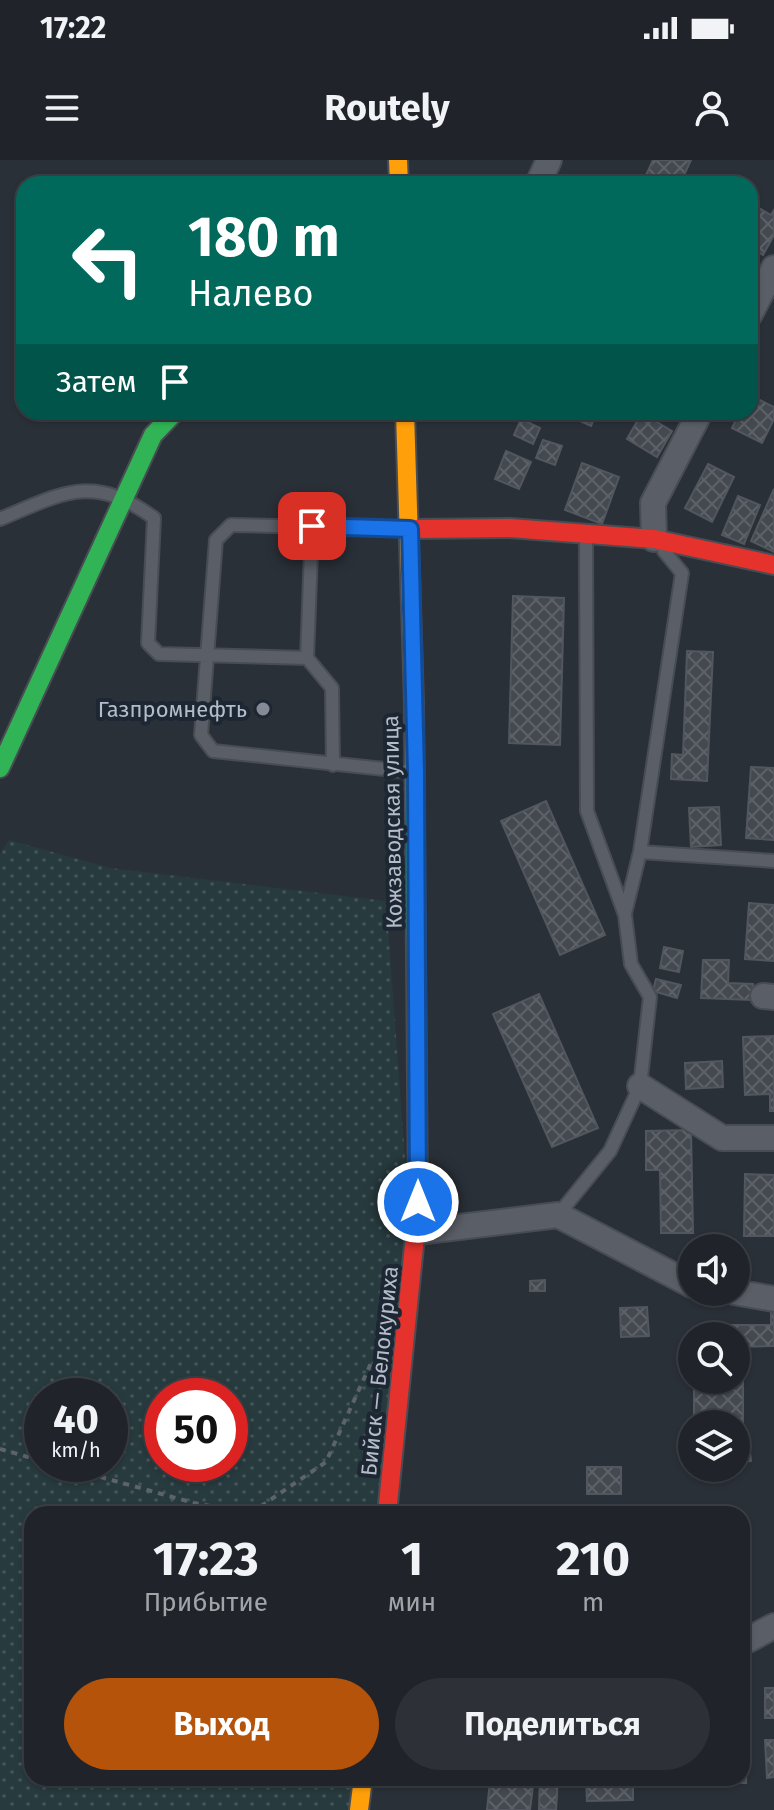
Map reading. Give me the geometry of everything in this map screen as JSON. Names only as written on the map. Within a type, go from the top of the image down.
[{"type":"main road","points":[[0,768],[153,435],[167,420]]},
{"type":"main road","name":"Кожзаводская улица","points":[[405,420],[416,773],[418,1232]]},
{"type":"main road","points":[[410,529],[510,528],[654,539],[774,565]]},
{"type":"main road","name":"Бийск — Белокуриха","points":[[388,1506],[418,1232]]},
{"type":"main road","points":[[359,1810],[362,1786]]},
{"type":"street","points":[[758,299],[774,268]]},
{"type":"street","points":[[654,539],[653,503],[696,420]]},
{"type":"street","points":[[640,1086],[722,1138],[774,1138]]},
{"type":"street","points":[[418,1232],[558,1215],[678,1278]]},
{"type":"street","points":[[750,1295],[774,1299]]},
{"type":"street","points":[[750,1639],[774,1626]]},
{"type":"lane","points":[[0,519],[70,490],[125,497],[154,518],[148,643],[159,654],[307,658]]},
{"type":"lane","points":[[410,529],[231,525],[216,540],[201,735],[213,751],[416,773]]},
{"type":"lane","points":[[312,526],[307,658],[332,688],[333,765]]},
{"type":"lane","points":[[558,1215],[610,1151],[640,1086],[650,997],[631,964],[625,915],[587,811],[586,534]]},
{"type":"lane","points":[[625,915],[640,852],[682,573],[654,539]]},
{"type":"lane","points":[[640,852],[774,861]]},
{"type":"path","points":[[265,1506],[326,1462],[373,1358]]},
{"type":"path","points":[[0,1449],[24,1456]]},
{"type":"path","points":[[119,1482],[210,1506]]},
{"type":"green space","points":[[9,840],[110,868],[386,901],[410,1226],[383,1506],[24,1506],[24,1786],[355,1786],[353,1810],[0,1810],[0,854]]},
{"type":"building","points":[[653,160],[691,160],[684,176],[646,176]]},
{"type":"building","points":[[758,208],[771,215],[774,210],[774,235],[763,255],[758,252]]},
{"type":"building","points":[[758,399],[774,407],[774,419],[762,443],[732,428],[736,420],[758,420]]},
{"type":"building","points":[[521,420],[540,428],[533,444],[514,435]]},
{"type":"building","points":[[578,420],[594,420],[591,426]]},
{"type":"building","points":[[638,420],[654,420],[672,431],[657,457],[627,439]]},
{"type":"building","points":[[543,440],[562,446],[555,465],[536,458]]},
{"type":"building","points":[[506,451],[531,462],[519,489],[495,479]]},
{"type":"building","points":[[582,463],[619,477],[602,524],[565,510]]},
{"type":"building","points":[[708,464],[734,477],[712,522],[685,508]]},
{"type":"building","points":[[774,489],[774,552],[751,541]]},
{"type":"building","points":[[738,496],[760,505],[744,544],[722,535]]},
{"type":"building","points":[[513,596],[564,598],[560,745],[509,743]]},
{"type":"building","points":[[687,651],[713,652],[707,781],[671,779],[672,754],[683,755]]},
{"type":"building","points":[[751,767],[774,768],[774,840],[746,838]]},
{"type":"building","points":[[546,801],[605,935],[560,955],[501,821]]},
{"type":"building","points":[[719,807],[721,845],[691,847],[689,808]]},
{"type":"building","points":[[749,903],[774,905],[774,961],[745,959]]},
{"type":"building","points":[[664,947],[683,951],[679,972],[660,968]]},
{"type":"building","points":[[703,960],[729,960],[728,983],[753,984],[752,1000],[701,998]]},
{"type":"building","points":[[656,979],[681,985],[677,998],[653,991]]},
{"type":"building","points":[[539,994],[598,1128],[552,1147],[493,1014]]},
{"type":"building","points":[[774,1036],[774,1111],[770,1111],[770,1094],[745,1095],[743,1037]]},
{"type":"building","points":[[722,1061],[723,1087],[686,1089],[685,1063]]},
{"type":"building","points":[[691,1130],[693,1233],[661,1233],[660,1170],[646,1170],[646,1131]]},
{"type":"building","points":[[745,1174],[774,1175],[774,1236],[744,1234]]},
{"type":"building","points":[[545,1280],[545,1291],[530,1291],[530,1281]]},
{"type":"building","points":[[647,1307],[649,1336],[621,1337],[620,1308]]},
{"type":"building","points":[[771,1309],[774,1309],[774,1346],[750,1347],[750,1325],[771,1325]]},
{"type":"building","points":[[694,1394],[743,1394],[743,1410],[694,1410]]},
{"type":"building","points":[[587,1467],[621,1467],[621,1494],[587,1494]]},
{"type":"building","points":[[765,1688],[774,1688],[774,1718],[765,1718]]},
{"type":"building","points":[[765,1740],[774,1740],[774,1777],[767,1778]]},
{"type":"building","points":[[489,1786],[533,1786],[530,1810],[487,1810]]},
{"type":"building","points":[[540,1786],[558,1786],[556,1810],[539,1809]]},
{"type":"building","points":[[586,1786],[633,1786],[633,1800],[587,1801]]},
{"type":"traffic: fast","points":[[0,768],[153,435],[167,420]]},
{"type":"traffic: fast","points":[[414,704],[418,1206]]},
{"type":"traffic: slow","points":[[398,160],[399,176]]},
{"type":"traffic: slow","points":[[405,420],[414,704]]},
{"type":"traffic: slow","points":[[359,1810],[362,1786]]},
{"type":"traffic: jam","points":[[410,529],[510,528],[654,539],[774,565]]},
{"type":"traffic: jam","points":[[388,1506],[418,1206]]},
{"type":"place","name":"Газпромнефть","points":[[263,709]]},
{"type":"route","points":[[312,526],[410,529],[416,773],[418,1202]]}]
